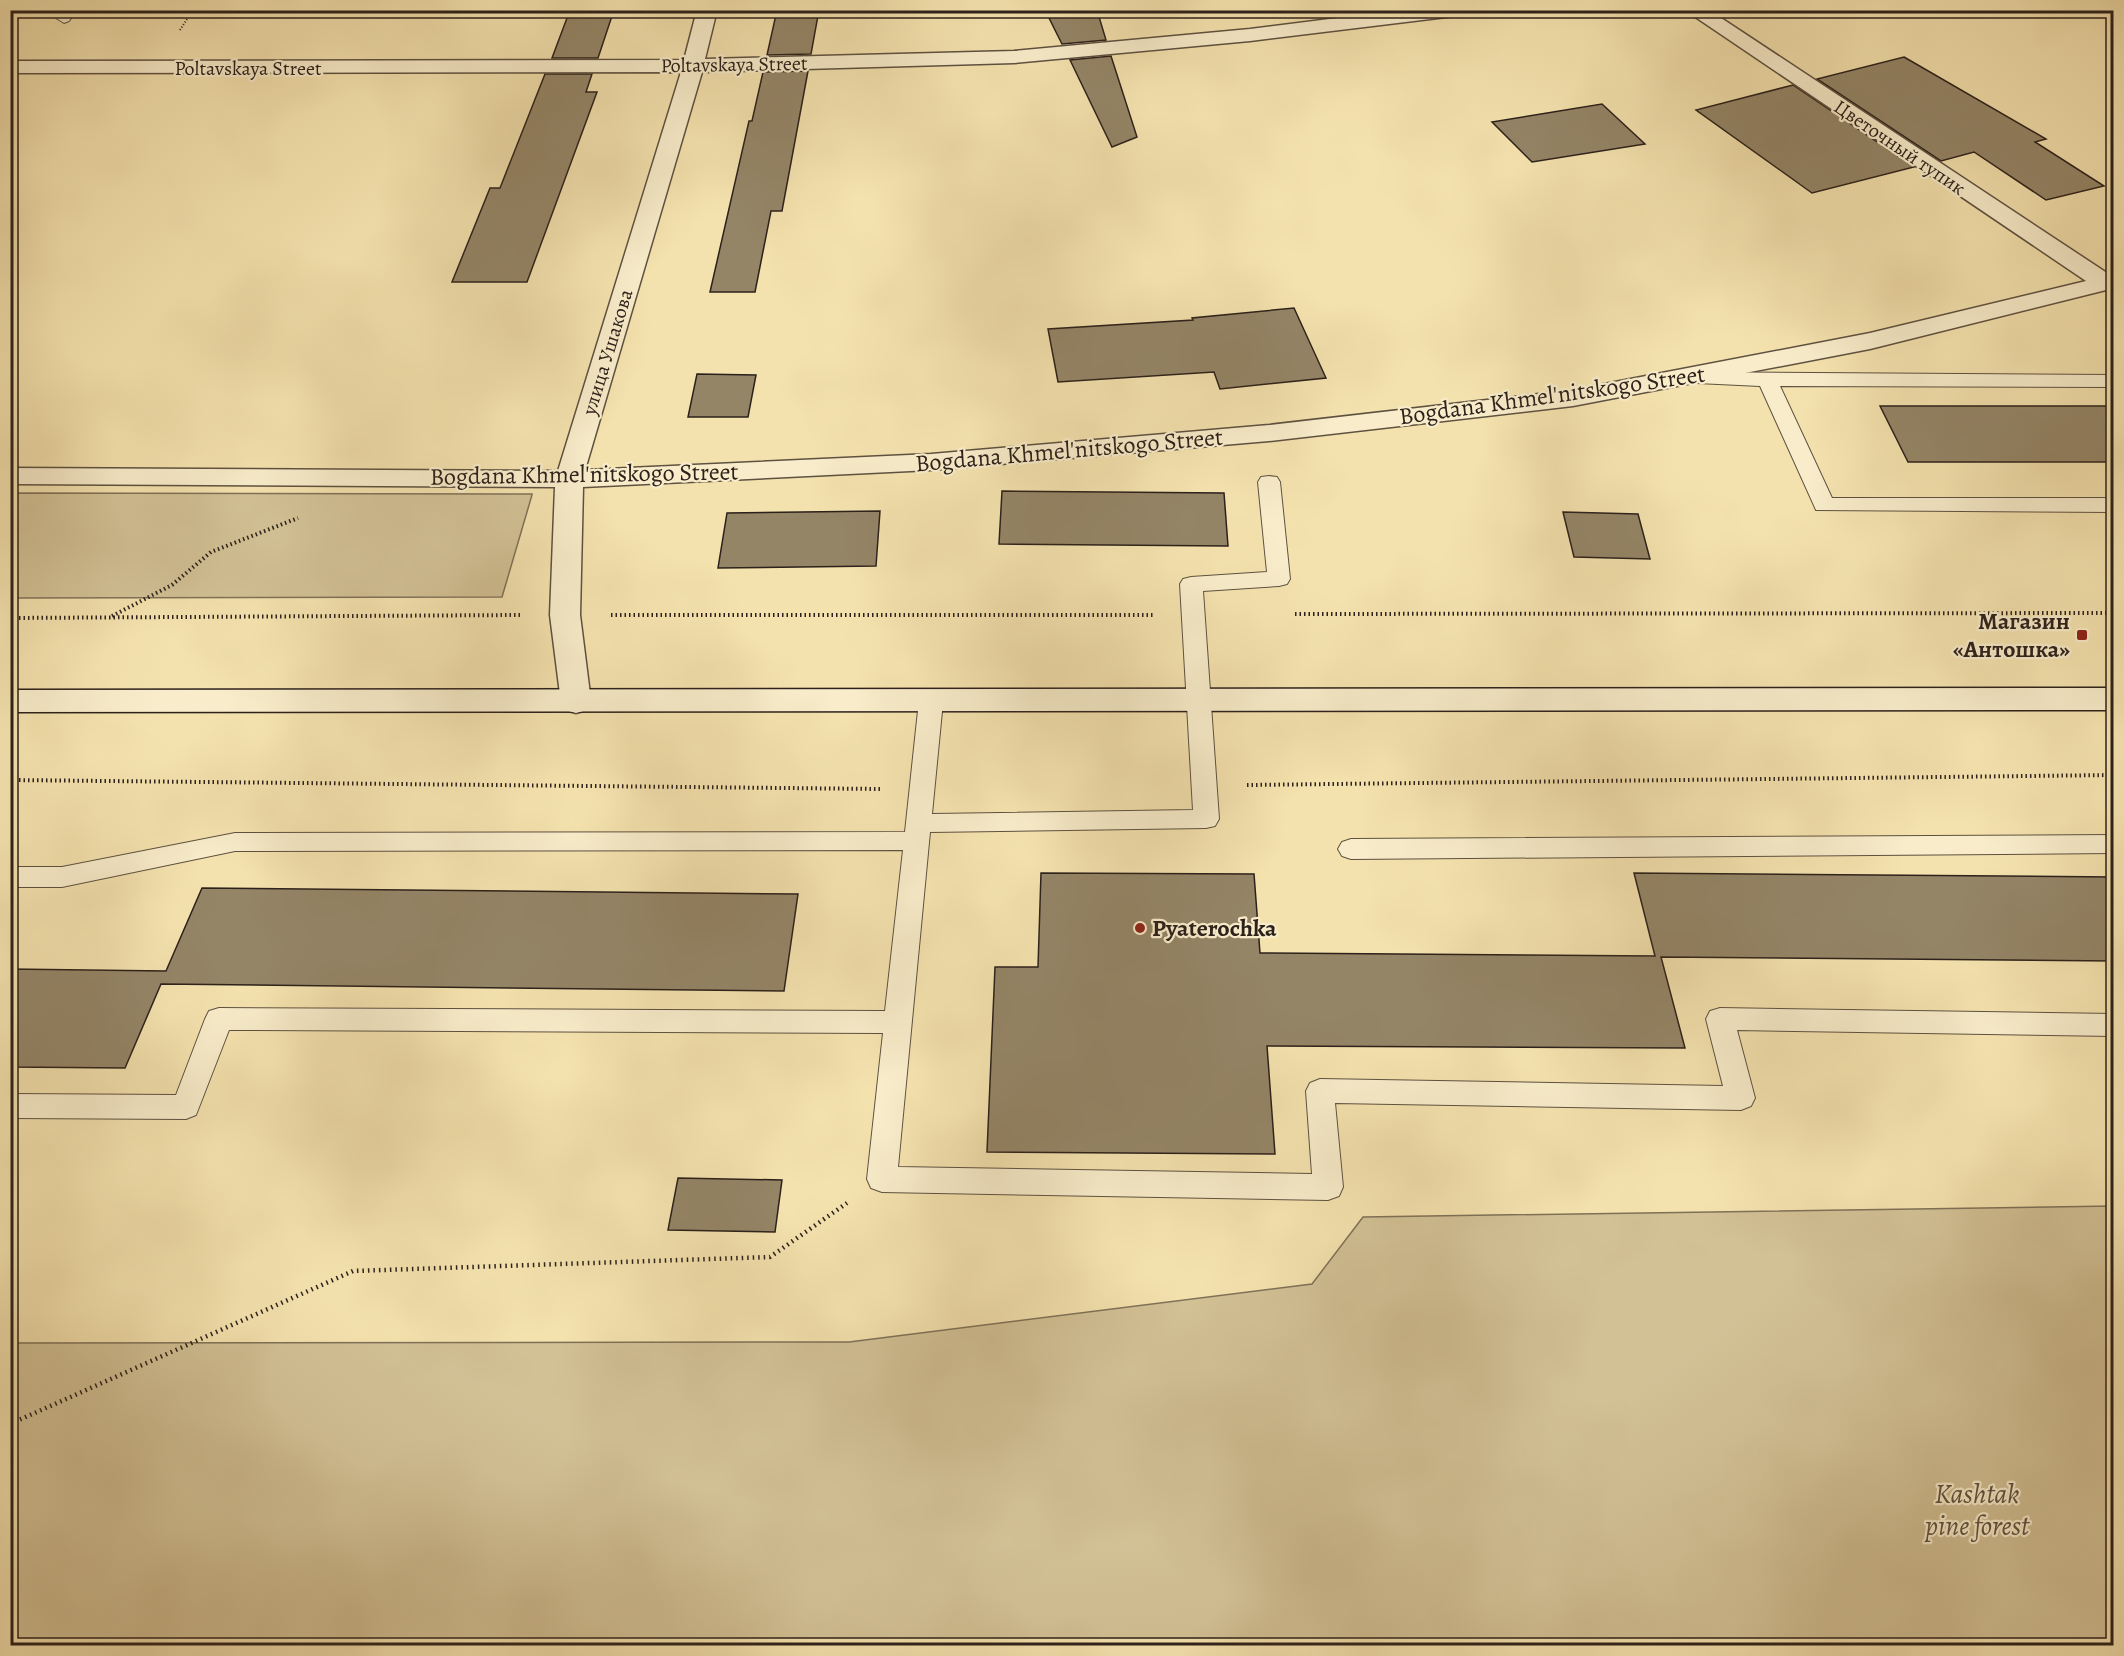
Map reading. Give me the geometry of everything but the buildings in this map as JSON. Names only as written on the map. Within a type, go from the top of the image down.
[{"type":"street","name":"улица Ушакова","points":[[576,702],[565,615],[569,479],[693,66],[707,10]]},
{"type":"street","name":"Poltavskaya Street","points":[[10,67],[693,66],[1014,57],[1250,35],[1455,10]]},
{"type":"street","name":"Цветочный тупик","points":[[1695,10],[2110,282]]},
{"type":"street","name":"Bogdana Khmel'nitskogo Street","points":[[10,476],[569,479],[931,462],[1269,434],[1573,398],[1870,341],[2110,282]]},
{"type":"street","points":[[10,702],[2114,699]]},
{"type":"lane","points":[[1683,378],[2114,381]]},
{"type":"lane","points":[[1767,380],[1824,505],[2114,505]]},
{"type":"lane","points":[[10,877],[62,877],[235,842],[918,832],[1206,819],[1191,584],[1279,579],[1269,482]]},
{"type":"lane","points":[[930,702],[882,1179],[1328,1187],[1320,1091],[1741,1098],[1720,1019],[2114,1024]]},
{"type":"lane","points":[[1351,849],[2114,844]]},
{"type":"lane","points":[[10,1106],[186,1107],[219,1018],[898,1022]]},
{"type":"path","points":[[109,617],[172,585],[211,552],[299,517]]},
{"type":"path","points":[[1288,614],[2114,613]]},
{"type":"path","points":[[10,618],[1193,615]]},
{"type":"path","points":[[10,1424],[353,1271],[770,1257],[882,1179]]},
{"type":"green space","points":[[11,493],[532,495],[502,597],[11,598]]},
{"type":"green space","name":"Kashtak pine forest","points":[[2113,1206],[2113,1645],[11,1645],[11,1343],[849,1342],[1312,1284],[1363,1217]]},
{"type":"place","name":"Магазин «Антошка»","points":[[2082,635]]},
{"type":"place","name":"Pyaterochka","points":[[1140,928]]}]
